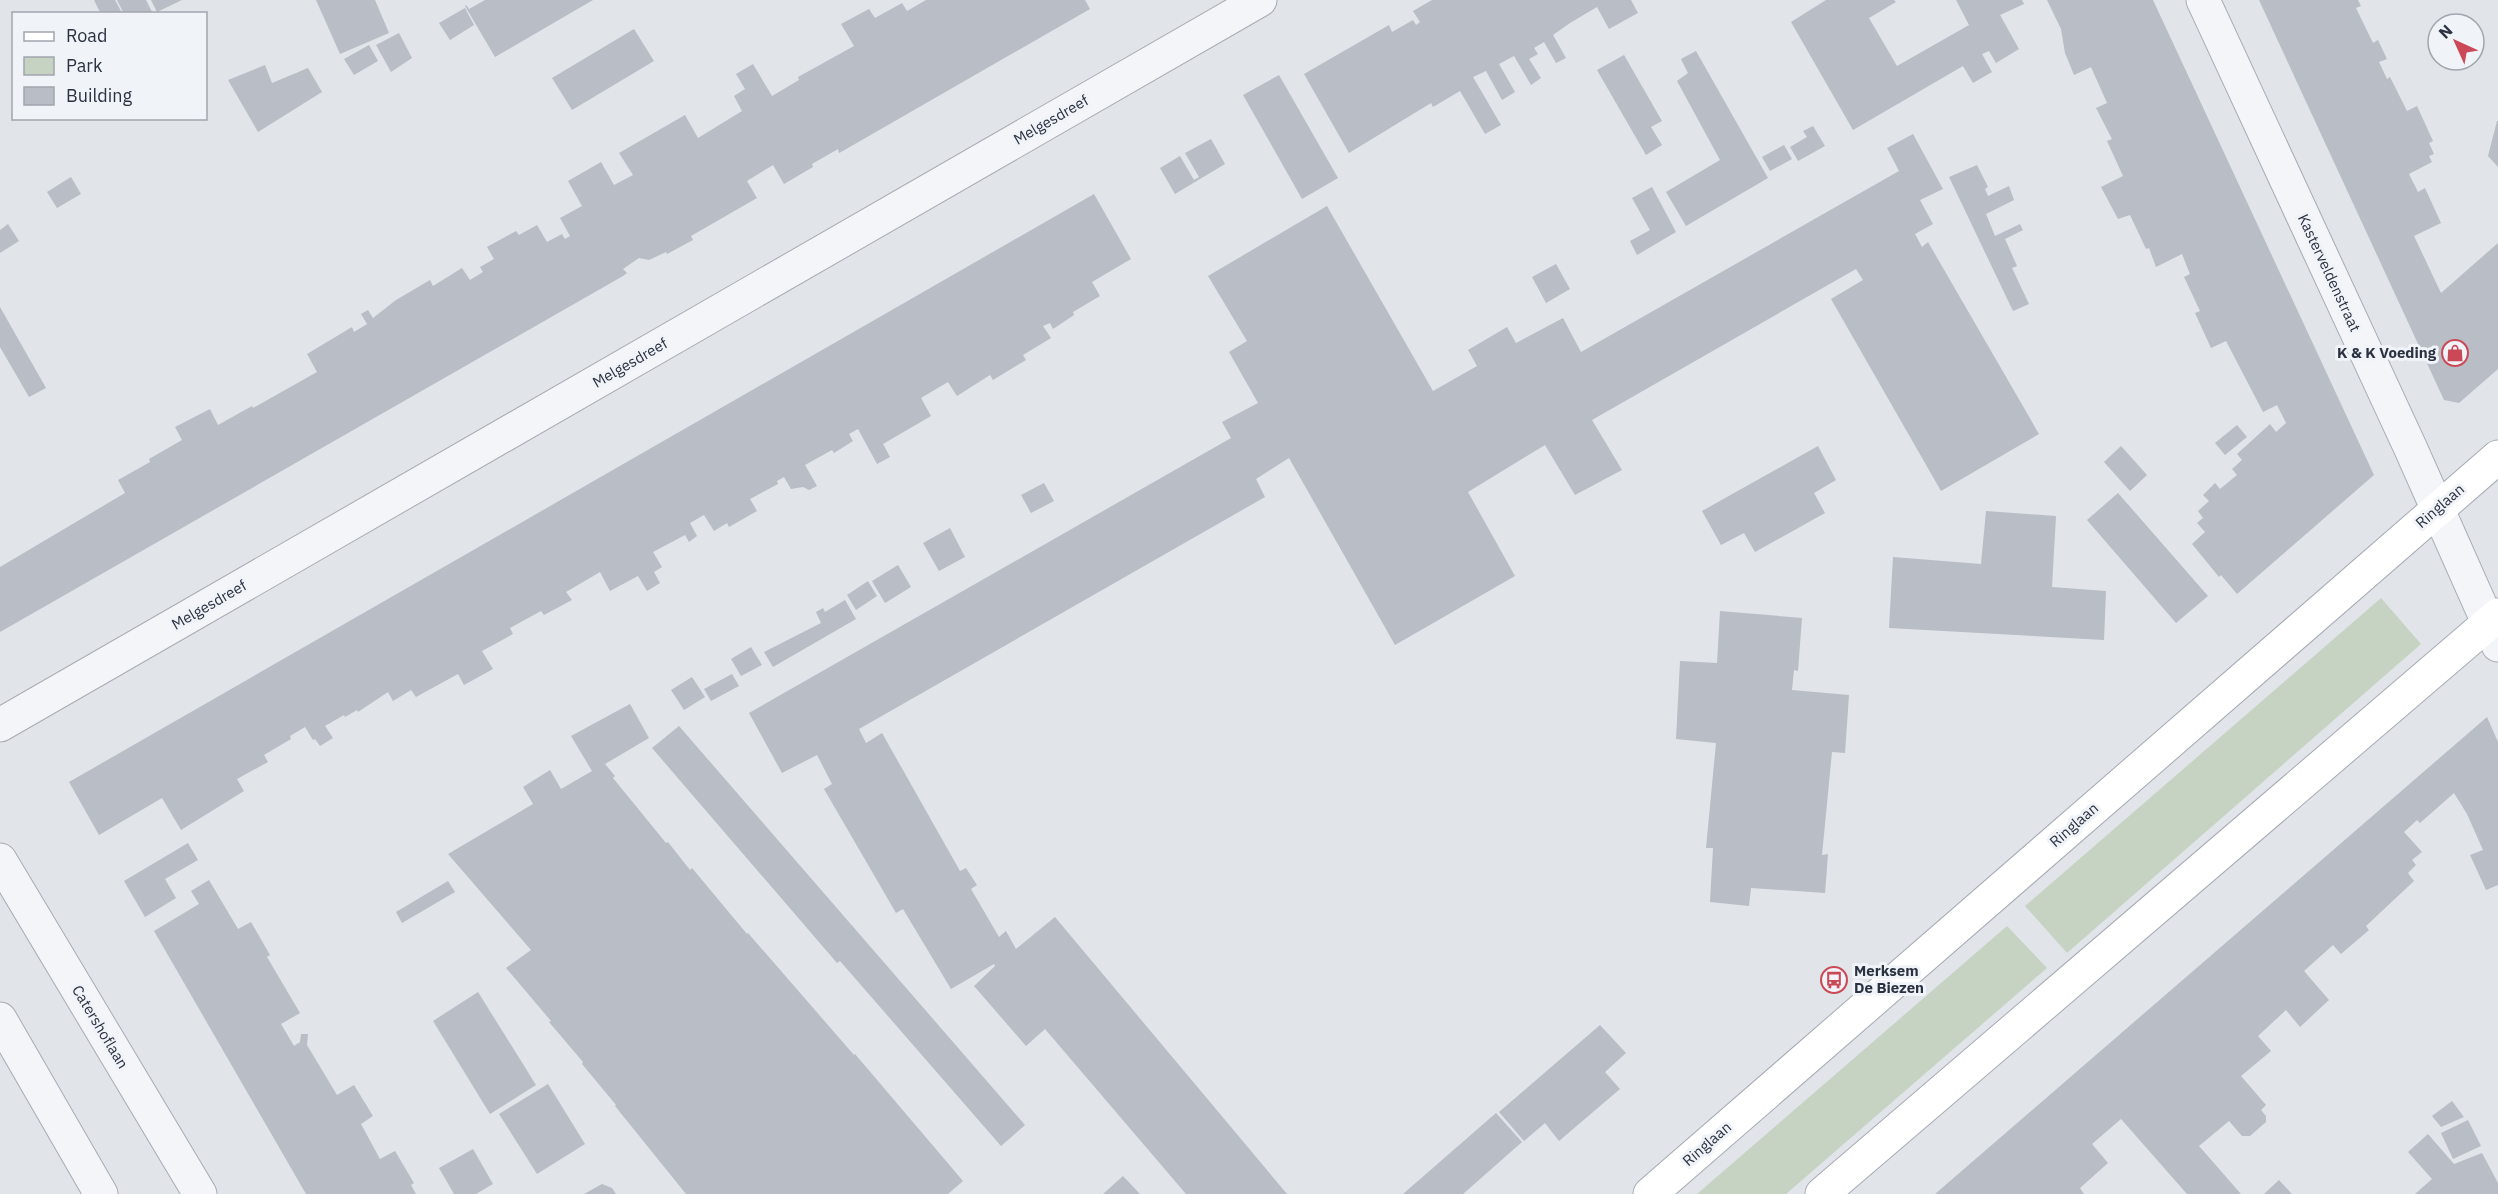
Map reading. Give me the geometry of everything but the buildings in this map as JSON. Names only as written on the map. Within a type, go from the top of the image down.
[{"type":"street","name":"Melgesdreef","points":[[0,725],[1260,0]]},
{"type":"street","name":"Kasterveldenstraat","points":[[2203,0],[2495,628]]},
{"type":"street","name":"Ringlaan","points":[[1650,1194],[2498,457]]},
{"type":"street","points":[[1822,1194],[2495,628]]},
{"type":"street","name":"Catershoflaan","points":[[0,860],[200,1194]]},
{"type":"street","points":[[0,1019],[101,1194]]},
{"type":"green space","points":[[2381,598],[2421,644],[2067,953],[2025,906]]},
{"type":"green space","points":[[2007,926],[2047,968],[1786,1194],[1697,1194]]},
{"type":"place","name":"K & K Voeding","points":[[2455,353]]},
{"type":"place","name":"Merksem De Biezen","points":[[1834,980]]}]
